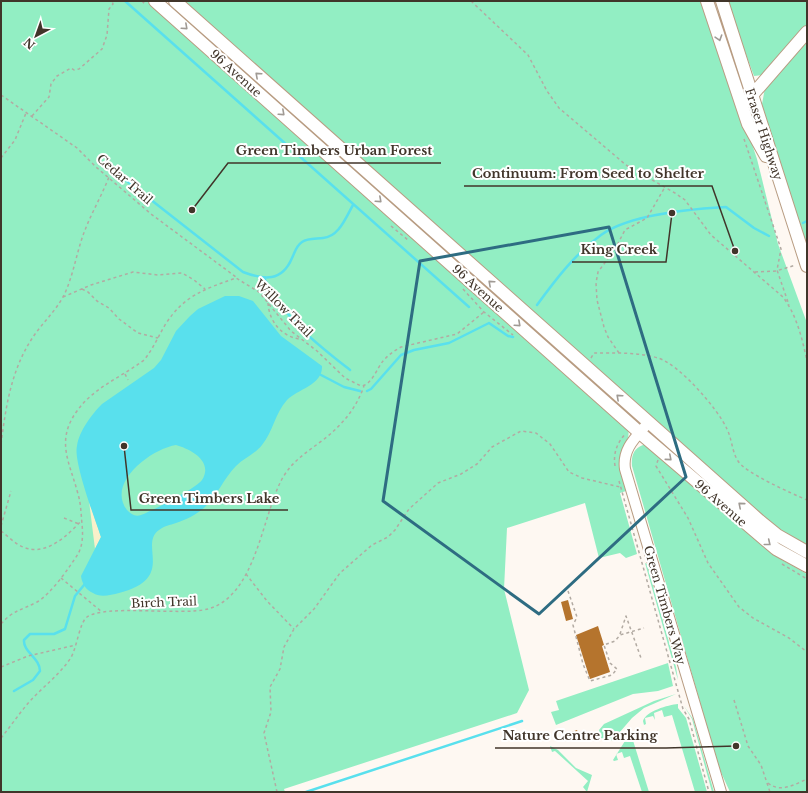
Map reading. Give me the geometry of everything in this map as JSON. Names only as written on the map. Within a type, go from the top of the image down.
[{"type":"main road","name":"96 Avenue","points":[[156,1],[640,433],[776,550],[807,566]]},
{"type":"main road","name":"96 Avenue","points":[[175,1],[761,522],[777,535],[807,552]]},
{"type":"main road","name":"Fraser Highway","points":[[707,1],[745,124],[776,173]]},
{"type":"main road","name":"Fraser Highway","points":[[722,1],[807,266]]},
{"type":"main road","points":[[745,124],[746,103],[807,32]]},
{"type":"street","name":"Green Timbers Way","points":[[648,423],[627,450],[624,462],[625,469],[721,792]]},
{"type":"path","points":[[32,116],[49,97],[51,84],[57,76],[71,68],[74,70],[79,69],[102,49],[107,35],[109,9],[113,4],[112,1]]},
{"type":"path","points":[[471,1],[524,50],[531,60],[546,91],[559,108],[626,165],[685,200],[711,235],[783,297],[790,306]]},
{"type":"path","name":"Cedar Trail","points":[[1,95],[77,148],[151,214],[236,278]]},
{"type":"path","points":[[1,158],[15,140],[26,112]]},
{"type":"path","points":[[745,124],[781,250],[778,270],[790,306],[801,331],[807,360]]},
{"type":"path","points":[[1,444],[10,385],[18,364],[33,337],[62,297],[71,276],[86,229],[109,177]]},
{"type":"path","points":[[665,187],[647,218],[625,230],[615,249],[598,272],[596,283],[597,300],[608,337],[619,353],[659,358],[682,372],[718,413],[727,429],[738,461],[791,493],[807,500]]},
{"type":"path","points":[[754,272],[788,268]]},
{"type":"path","points":[[62,297],[127,273],[140,272],[158,275],[182,273],[205,289]]},
{"type":"path","name":"Willow Trail","points":[[1,624],[8,616],[22,607],[41,599],[61,578],[78,553],[82,543],[82,520],[78,495],[65,452],[66,431],[77,410],[103,385],[125,374],[144,360],[177,308],[189,297],[205,289],[236,278],[252,287],[268,303],[279,319],[317,351],[345,378],[357,386],[364,386]]},
{"type":"path","points":[[82,289],[109,308],[119,319],[138,333],[158,338]]},
{"type":"path","points":[[268,303],[269,314],[274,323],[291,338],[301,339]]},
{"type":"path","points":[[364,386],[383,362],[400,347],[457,334],[464,330],[484,312]]},
{"type":"path","points":[[125,374],[128,380]]},
{"type":"path","name":"Birch Trail","points":[[1,738],[32,700],[64,667],[76,645],[85,619],[102,612],[186,611],[208,609],[230,596],[246,574],[259,546],[281,481],[287,470],[294,461],[340,426],[357,406],[364,386]]},
{"type":"path","points":[[277,792],[264,733],[271,712],[270,687],[280,669],[284,647],[294,629],[314,609],[340,573],[372,545],[388,537],[395,530],[409,509],[438,483],[461,474],[477,464],[492,446],[521,431],[536,433],[550,444],[569,472],[582,478],[620,488],[683,710],[689,719],[709,792]]},
{"type":"path","points":[[660,458],[656,466],[688,518],[712,571],[739,607],[753,618],[789,638],[807,652]]},
{"type":"path","points":[[1,526],[11,491]]},
{"type":"path","points":[[64,518],[79,524]]},
{"type":"path","points":[[1,531],[22,547],[35,549],[62,540],[82,520]]},
{"type":"path","points":[[246,574],[267,601],[294,629]]},
{"type":"path","points":[[61,578],[102,612]]},
{"type":"path","points":[[568,591],[577,617],[573,625],[583,664],[590,681],[616,672],[618,669],[608,659],[604,645],[615,641],[620,635],[626,616],[641,658]]},
{"type":"path","points":[[620,635],[644,628]]},
{"type":"path","points":[[1,667],[28,656],[76,645]]},
{"type":"path","points":[[734,700],[748,746],[761,765],[770,792]]},
{"type":"path","points":[[767,782],[774,788],[782,790],[790,789],[807,779]]},
{"type":"highlighted area","points":[[609,227],[686,477],[539,614],[383,501],[420,261]]},
{"type":"green space","points":[[1,1],[150,1],[628,430],[629,434],[621,453],[620,461],[621,474],[626,491],[620,493],[637,554],[626,558],[620,553],[599,558],[585,503],[507,528],[504,589],[529,690],[517,713],[284,789],[285,792],[1,792]]},
{"type":"green space","points":[[181,1],[704,1],[757,159],[778,244],[807,323],[807,547],[775,527]]},
{"type":"green space","points":[[726,1],[807,1],[807,28],[763,75],[754,76]]},
{"type":"green space","points":[[807,40],[807,257],[762,104],[765,88]]},
{"type":"green space","points":[[643,445],[647,445],[777,557],[807,574],[807,792],[730,792],[719,768],[632,466],[632,459],[635,450]]},
{"type":"green space","points":[[645,563],[647,564],[676,667],[678,680]]},
{"type":"green space","points":[[668,663],[673,686],[658,691],[633,694],[556,725],[551,712],[559,710],[556,701]]},
{"type":"green space","points":[[676,694],[644,708],[632,718],[613,740],[606,741],[601,738],[599,730],[604,724],[654,701]]},
{"type":"green space","points":[[678,704],[678,708],[686,718],[707,792],[695,792],[672,715],[664,717],[662,710],[654,713],[655,720],[653,716],[645,718],[646,724],[644,725],[643,721],[645,717],[648,714],[663,707]]},
{"type":"green space","points":[[684,706],[693,719],[714,792],[712,792],[692,719]]},
{"type":"green space","points":[[630,733],[649,792],[642,792],[630,756],[624,758],[622,752],[617,754]]},
{"type":"green space","points":[[550,746],[558,750],[576,768],[592,775],[587,792],[583,787],[588,781],[555,751],[552,752]]},
{"type":"green space","points":[[616,755],[618,760],[614,761],[613,760]]},
{"type":"sand","points":[[89,501],[101,537],[95,549]]},
{"type":"water","points":[[225,296],[239,296],[253,301],[281,336],[322,366],[321,372],[314,382],[287,400],[283,405],[266,440],[256,451],[236,466],[205,507],[180,522],[159,530],[154,536],[152,544],[152,570],[147,579],[137,587],[119,593],[106,596],[96,595],[88,590],[82,582],[81,576],[101,537],[81,477],[77,453],[78,440],[86,423],[102,404],[154,368],[161,360],[176,331],[198,309]],"holes":[[[176,445],[188,449],[203,462],[205,473],[202,480],[183,494],[163,505],[141,515],[133,515],[127,510],[122,500],[122,489],[127,479],[134,469],[144,460],[155,453]]]},
{"type":"building","points":[[568,600],[573,619],[566,621],[561,602]]},
{"type":"building","points":[[598,626],[610,672],[590,679],[576,635]]},
{"type":"building","points":[[577,730],[580,737],[572,740],[569,733]]},
{"type":"waterway","points":[[125,1],[469,307]]},
{"type":"waterway","points":[[118,174],[243,272],[258,277],[272,277],[278,275],[288,266],[297,247],[302,242],[309,239],[329,237],[333,234],[341,226],[353,205]]},
{"type":"waterway","points":[[537,305],[559,276],[592,242],[613,228],[644,217],[679,211],[726,207],[754,228],[769,236]]},
{"type":"waterway","points":[[803,223],[807,221]]},
{"type":"waterway","points":[[264,278],[282,307],[292,319],[312,339],[350,370]]},
{"type":"waterway","points":[[367,391],[371,389],[401,355],[414,350],[449,343],[489,323],[508,336],[513,337]]},
{"type":"waterway","points":[[321,375],[344,387],[360,391]]},
{"type":"waterway","points":[[14,691],[33,680],[40,671],[37,662],[26,648],[24,640],[30,634],[54,634],[65,629],[75,596],[84,585]]},
{"type":"waterway","points":[[306,792],[522,721]]},
{"type":"place","name":"Green Timbers Urban Forest","points":[[192,210]]},
{"type":"place","name":"King Creek","points":[[672,213]]},
{"type":"place","name":"Continuum: From Seed to Shelter","points":[[735,251]]},
{"type":"place","name":"Green Timbers Lake","points":[[124,446]]},
{"type":"place","name":"Nature Centre Parking","points":[[736,746]]}]
